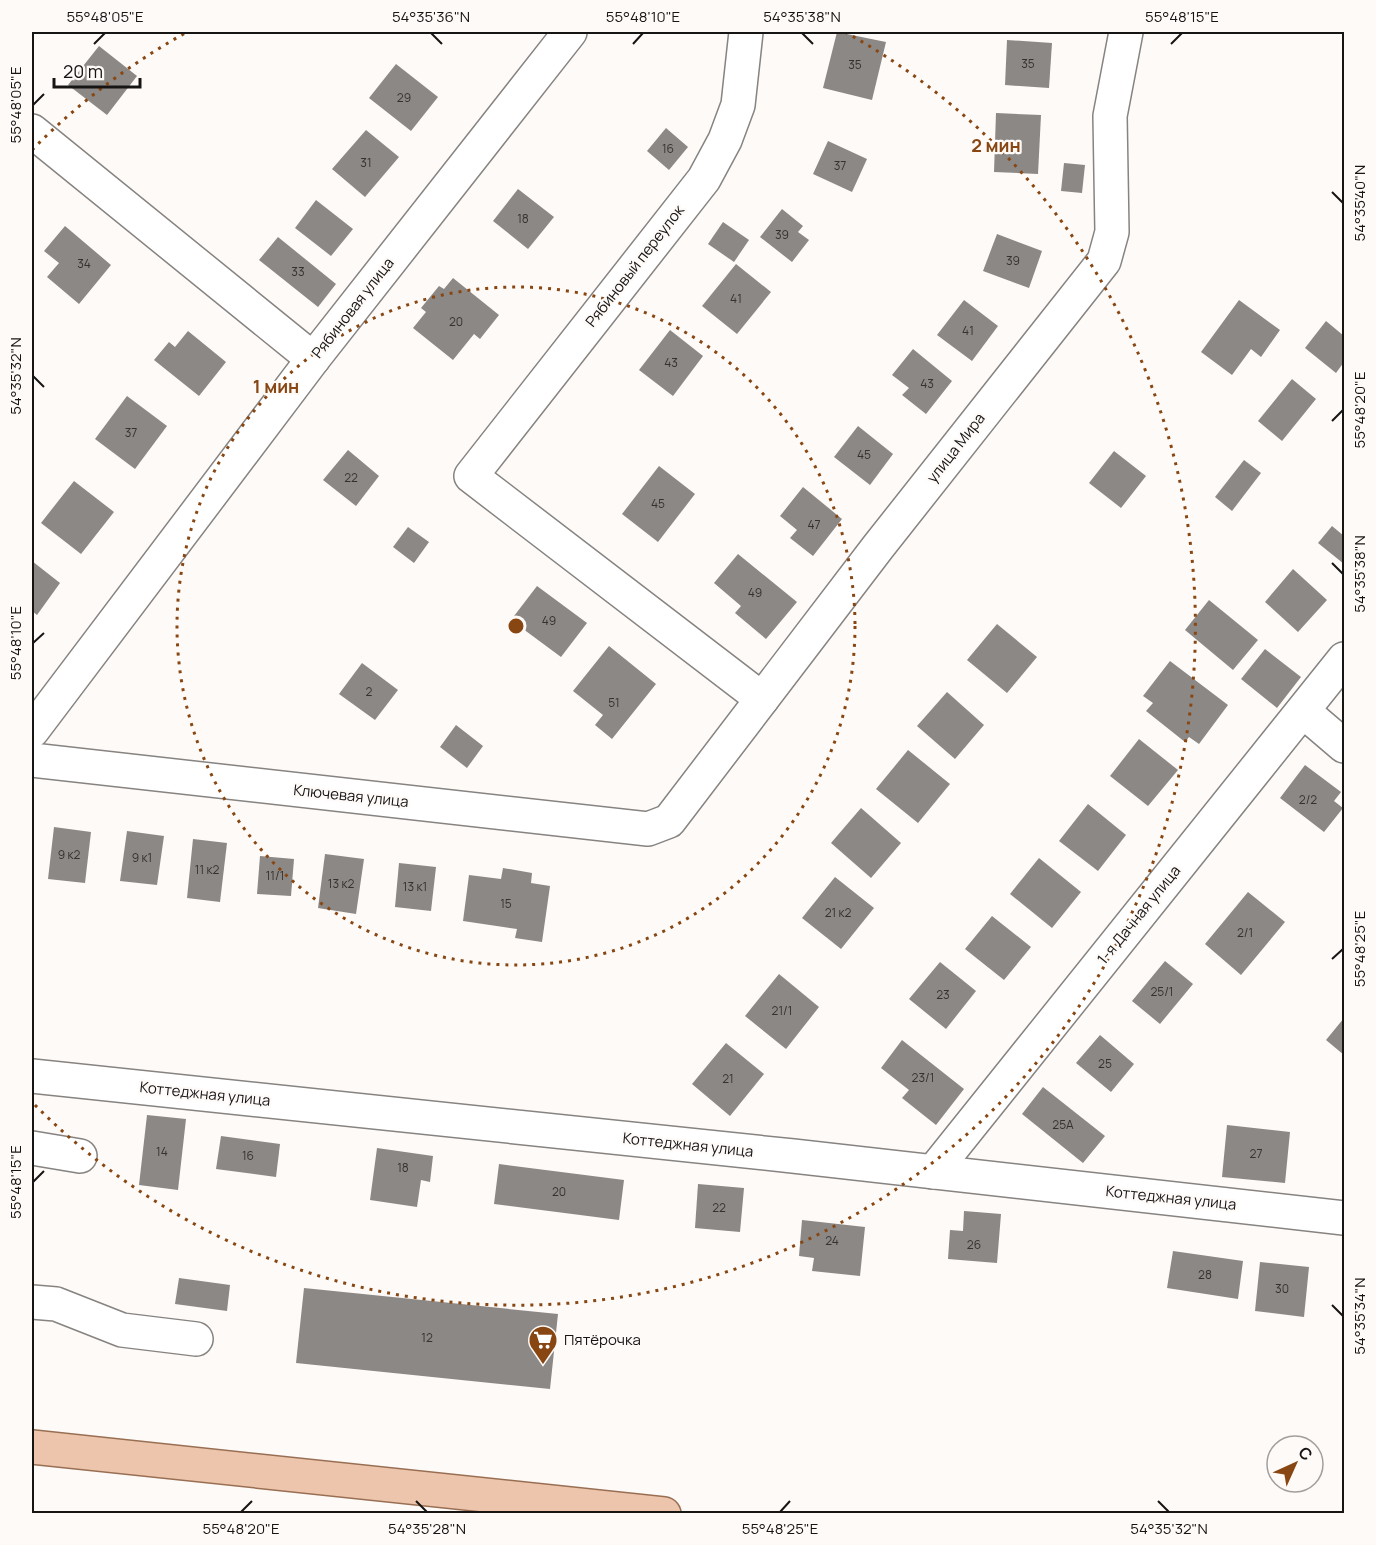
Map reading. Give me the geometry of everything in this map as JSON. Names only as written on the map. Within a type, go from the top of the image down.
[{"type":"main road","points":[[32,1428],[68,1451]]},
{"type":"main road","points":[[32,1447],[664,1514]]},
{"type":"street","name":"Рябиновая улица","points":[[32,731],[313,359],[570,32]]},
{"type":"street","name":"Рябиновый переулок","points":[[746,32],[738,105],[725,140],[704,179],[471,476],[762,699]]},
{"type":"street","name":"улица Мира","points":[[669,820],[878,548],[1104,261],[1112,232],[1110,116],[1126,32]]},
{"type":"street","points":[[32,131],[313,359]]},
{"type":"street","name":"1-я Дачная улица","points":[[933,1172],[1344,659]]},
{"type":"street","points":[[1303,711],[1344,746]]},
{"type":"street","name":"Ключевая улица","points":[[32,760],[648,829],[669,820]]},
{"type":"street","name":"Коттеджная улица","points":[[32,1076],[1344,1218]]},
{"type":"street","points":[[32,1148],[80,1156]]},
{"type":"street","points":[[32,1302],[56,1304],[122,1330],[196,1340]]},
{"type":"building","points":[[837,32],[886,42],[872,100],[823,88]]},
{"type":"building","points":[[1007,40],[1052,43],[1049,88],[1005,85]]},
{"type":"building","points":[[99,46],[137,76],[107,115],[68,85]]},
{"type":"building","points":[[396,64],[438,97],[411,131],[369,98]]},
{"type":"building","points":[[996,113],[1041,115],[1038,174],[994,172]]},
{"type":"building","points":[[666,128],[688,147],[669,170],[647,151]]},
{"type":"building","points":[[366,130],[399,157],[365,197],[332,169]]},
{"type":"building","points":[[828,141],[867,159],[852,192],[813,174]]},
{"type":"building","points":[[1064,163],[1085,165],[1082,193],[1061,191]]},
{"type":"building","points":[[518,189],[554,217],[528,249],[493,221]]},
{"type":"building","points":[[316,200],[353,229],[331,256],[295,228]]},
{"type":"building","points":[[782,209],[803,226],[798,232],[809,240],[792,262],[760,237]]},
{"type":"building","points":[[723,222],[749,240],[734,262],[708,244]]},
{"type":"building","points":[[65,226],[111,265],[79,304],[47,277],[59,263],[44,251]]},
{"type":"building","points":[[997,234],[1042,251],[1029,288],[983,271]]},
{"type":"building","points":[[278,237],[336,284],[318,307],[259,260]]},
{"type":"building","points":[[736,264],[771,292],[737,334],[702,306]]},
{"type":"building","points":[[453,278],[499,315],[480,339],[474,334],[453,360],[413,328],[426,312],[421,308],[439,286],[444,289]]},
{"type":"building","points":[[964,300],[998,326],[972,361],[937,335]]},
{"type":"building","points":[[1239,300],[1280,330],[1261,357],[1251,349],[1232,375],[1201,352]]},
{"type":"building","points":[[1326,321],[1344,336],[1344,362],[1336,373],[1305,348]]},
{"type":"building","points":[[670,330],[703,356],[673,396],[639,370]]},
{"type":"building","points":[[188,331],[226,362],[199,396],[154,360],[169,342],[175,347]]},
{"type":"building","points":[[913,349],[952,381],[926,414],[902,395],[909,388],[892,375]]},
{"type":"building","points":[[1292,379],[1316,399],[1282,441],[1258,421]]},
{"type":"building","points":[[127,396],[167,426],[135,469],[95,439]]},
{"type":"building","points":[[858,426],[893,454],[870,485],[834,457]]},
{"type":"building","points":[[348,450],[379,476],[356,506],[323,480]]},
{"type":"building","points":[[1114,451],[1146,476],[1121,508],[1089,483]]},
{"type":"building","points":[[1244,460],[1261,473],[1232,511],[1215,497]]},
{"type":"building","points":[[659,466],[695,494],[658,542],[622,514]]},
{"type":"building","points":[[74,481],[114,512],[81,554],[41,523]]},
{"type":"building","points":[[803,487],[842,519],[813,556],[790,538],[797,530],[780,516]]},
{"type":"building","points":[[1332,526],[1344,536],[1344,564],[1318,543]]},
{"type":"building","points":[[408,527],[429,542],[414,563],[393,547]]},
{"type":"building","points":[[738,554],[797,602],[766,639],[735,613],[741,606],[714,583]]},
{"type":"building","points":[[32,561],[60,583],[37,615],[32,611]]},
{"type":"building","points":[[1293,569],[1327,600],[1298,632],[1265,602]]},
{"type":"building","points":[[537,586],[587,623],[561,657],[511,620]]},
{"type":"building","points":[[1209,600],[1258,640],[1233,670],[1185,630]]},
{"type":"building","points":[[997,624],[1037,657],[1007,693],[967,660]]},
{"type":"building","points":[[609,646],[656,684],[612,739],[595,725],[603,715],[573,691]]},
{"type":"building","points":[[1265,649],[1301,677],[1277,708],[1241,679]]},
{"type":"building","points":[[1170,661],[1228,705],[1199,744],[1189,737],[1185,742],[1146,711],[1153,703],[1143,696]]},
{"type":"building","points":[[362,663],[398,690],[375,720],[339,694]]},
{"type":"building","points":[[947,692],[984,725],[955,759],[917,726]]},
{"type":"building","points":[[456,725],[483,746],[467,768],[440,747]]},
{"type":"building","points":[[1139,739],[1178,770],[1148,806],[1110,776]]},
{"type":"building","points":[[908,750],[950,784],[918,823],[876,789]]},
{"type":"building","points":[[1305,765],[1341,792],[1334,801],[1343,808],[1324,832],[1280,798]]},
{"type":"building","points":[[1088,804],[1126,835],[1098,871],[1059,841]]},
{"type":"building","points":[[861,808],[901,843],[871,878],[831,843]]},
{"type":"building","points":[[54,827],[91,832],[85,883],[48,879]]},
{"type":"building","points":[[127,831],[164,836],[157,885],[120,881]]},
{"type":"building","points":[[193,839],[227,843],[220,902],[187,898]]},
{"type":"building","points":[[325,854],[364,859],[356,914],[318,908]]},
{"type":"building","points":[[260,856],[294,859],[291,896],[257,894]]},
{"type":"building","points":[[1039,858],[1081,892],[1052,928],[1010,894]]},
{"type":"building","points":[[399,863],[436,867],[431,911],[395,907]]},
{"type":"building","points":[[503,868],[532,873],[531,883],[550,886],[542,942],[515,938],[517,929],[463,921],[469,875],[501,879]]},
{"type":"building","points":[[835,877],[874,908],[841,949],[802,918]]},
{"type":"building","points":[[1248,892],[1285,922],[1241,975],[1205,944]]},
{"type":"building","points":[[992,916],[1031,947],[1004,980],[965,949]]},
{"type":"building","points":[[1165,961],[1193,984],[1160,1024],[1132,1001]]},
{"type":"building","points":[[940,962],[976,991],[946,1029],[909,999]]},
{"type":"building","points":[[779,974],[819,1007],[786,1049],[745,1016]]},
{"type":"building","points":[[1344,1018],[1344,1055],[1326,1040]]},
{"type":"building","points":[[1100,1035],[1134,1064],[1111,1092],[1076,1063]]},
{"type":"building","points":[[902,1040],[964,1089],[936,1125],[902,1098],[909,1090],[881,1068]]},
{"type":"building","points":[[726,1043],[764,1074],[730,1116],[692,1084]]},
{"type":"building","points":[[1043,1087],[1105,1136],[1083,1163],[1022,1114]]},
{"type":"building","points":[[147,1115],[186,1119],[178,1190],[139,1185]]},
{"type":"building","points":[[1227,1125],[1290,1132],[1285,1183],[1222,1177]]},
{"type":"building","points":[[221,1136],[280,1144],[276,1177],[216,1169]]},
{"type":"building","points":[[377,1148],[433,1156],[430,1182],[421,1180],[417,1207],[370,1200]]},
{"type":"building","points":[[499,1164],[624,1180],[619,1220],[494,1204]]},
{"type":"building","points":[[698,1184],[744,1188],[740,1232],[695,1228]]},
{"type":"building","points":[[964,1211],[1001,1214],[997,1263],[948,1259],[950,1230],[963,1231]]},
{"type":"building","points":[[802,1220],[865,1227],[860,1276],[812,1271],[814,1258],[799,1256]]},
{"type":"building","points":[[1173,1251],[1243,1261],[1238,1299],[1167,1288]]},
{"type":"building","points":[[1260,1262],[1309,1267],[1304,1317],[1255,1311]]},
{"type":"building","points":[[179,1278],[230,1285],[227,1311],[175,1304]]},
{"type":"building","points":[[304,1288],[558,1314],[550,1389],[296,1363]]},
{"type":"place","name":"Пятёрочка","points":[[543,1366]]}]
